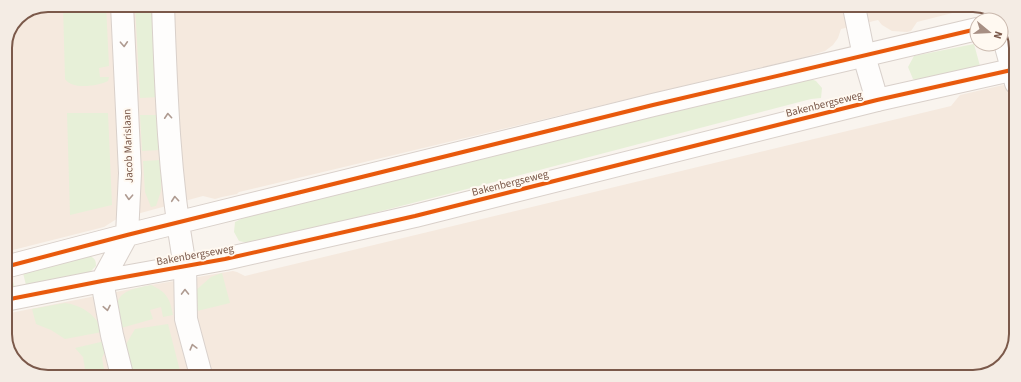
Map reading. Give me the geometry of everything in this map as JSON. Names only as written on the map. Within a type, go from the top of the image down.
[{"type":"street","name":"Jacob Marislaan","points":[[102,281],[127,234],[130,173],[122,12]]},
{"type":"street","points":[[162,12],[170,148],[177,223],[185,266],[186,319],[199,370]]},
{"type":"street","points":[[855,12],[864,56],[877,100]]},
{"type":"street","points":[[12,265],[127,234],[177,223],[645,107],[969,31]]},
{"type":"street","name":"Bakenbergseweg","points":[[12,299],[225,259],[415,216],[877,100],[1009,75]]},
{"type":"street","points":[[102,281],[112,335],[121,370]]},
{"type":"shaded area","points":[[48,12],[956,12],[917,22],[911,31],[907,32],[892,31],[882,25],[878,20],[841,29],[838,38],[833,45],[825,51],[805,57],[239,192],[237,194],[215,199],[203,196],[115,220],[104,227],[12,250],[12,48],[15,34],[22,22],[34,15]]},
{"type":"shaded area","points":[[1009,84],[1009,339],[1007,346],[999,360],[985,368],[973,370],[48,370],[36,368],[22,360],[13,341],[12,313],[151,285],[233,271],[245,276],[951,106],[960,95]]},
{"type":"green space","points":[[63,12],[106,12],[109,66],[99,68],[100,77],[109,77],[108,81],[98,84],[79,86],[73,85],[65,79]]},
{"type":"green space","points":[[135,12],[155,12],[160,97],[140,98]]},
{"type":"green space","points":[[969,45],[969,52],[976,52],[980,66],[925,81],[913,79],[908,67],[914,56]]},
{"type":"green space","points":[[806,77],[816,81],[822,88],[821,98],[811,99],[253,244],[239,241],[234,232],[235,222],[247,216]]},
{"type":"green space","points":[[67,113],[108,113],[112,205],[70,215]]},
{"type":"green space","points":[[140,115],[159,115],[160,150],[142,151]]},
{"type":"green space","points":[[161,160],[161,191],[156,206],[151,207],[145,192],[143,161]]},
{"type":"green space","points":[[88,255],[96,262],[96,266],[90,272],[26,285],[23,273]]},
{"type":"green space","points":[[222,273],[230,303],[193,312],[196,290],[211,277]]},
{"type":"green space","points":[[12,278],[15,288],[12,289]]},
{"type":"green space","points":[[151,285],[161,290],[167,297],[171,305],[173,315],[163,317],[161,307],[150,310],[153,319],[121,328],[117,305],[121,296],[125,292],[135,288]]},
{"type":"green space","points":[[65,303],[77,306],[88,312],[97,321],[102,332],[65,339],[51,330],[36,324],[32,309]]},
{"type":"green space","points":[[168,324],[180,370],[127,370],[125,346],[135,329]]},
{"type":"green space","points":[[105,341],[107,347],[102,358],[104,370],[85,370],[83,357],[75,348]]},
{"type":"cycle path","points":[[12,265],[127,235],[653,105],[969,31]]},
{"type":"cycle path","points":[[12,299],[225,259],[415,216],[877,100],[1009,71]]}]
